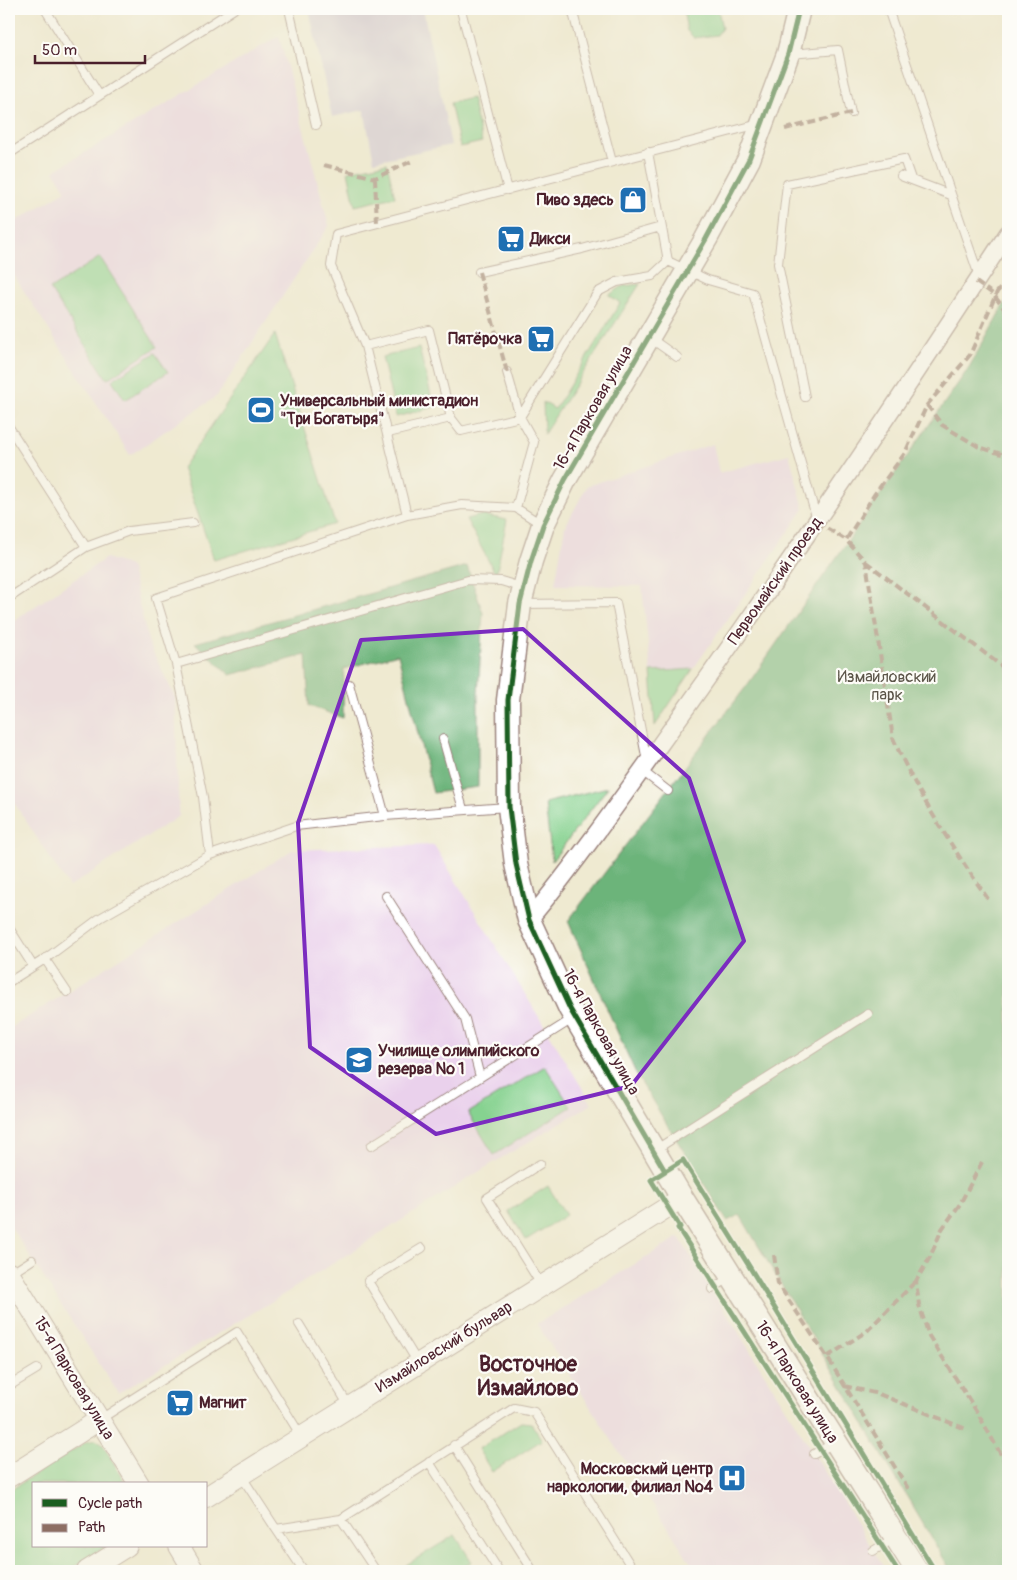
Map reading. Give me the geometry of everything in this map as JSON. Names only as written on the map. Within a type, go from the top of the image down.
[{"type":"main road","name":"16-я Парковая улица","points":[[799,9],[788,54],[749,159],[734,190],[677,265],[648,337],[565,480],[543,525],[522,596],[508,700],[509,806],[516,864],[529,920],[575,1018],[682,1198],[917,1571]]},
{"type":"street","name":"Первомайский проезд","points":[[529,920],[644,766],[818,522],[1008,233]]},
{"type":"street","name":"Измайловский бульвар","points":[[208,1496],[682,1198]]},
{"type":"street","name":"15-я Парковая улица","points":[[9,1274],[138,1482]]},
{"type":"street","points":[[9,1477],[99,1420]]},
{"type":"street","points":[[96,1569],[123,1548]]},
{"type":"street","points":[[180,1548],[194,1571]]},
{"type":"lane","points":[[46,9],[99,95]]},
{"type":"lane","points":[[288,9],[316,125]]},
{"type":"lane","points":[[572,9],[612,162]]},
{"type":"lane","points":[[888,9],[979,277]]},
{"type":"lane","points":[[9,154],[228,10]]},
{"type":"lane","points":[[461,10],[508,190]]},
{"type":"lane","points":[[788,54],[838,50],[851,113]]},
{"type":"lane","points":[[407,515],[365,346],[331,266],[336,234],[763,123]]},
{"type":"lane","points":[[648,152],[661,227],[677,265],[708,280],[753,293],[818,522]]},
{"type":"lane","points":[[806,397],[778,264],[787,184],[904,159],[911,179]]},
{"type":"lane","points":[[902,176],[951,194]]},
{"type":"lane","points":[[479,272],[582,249],[661,227]]},
{"type":"lane","points":[[365,346],[429,330],[451,418],[461,431],[520,417],[598,292],[617,282],[652,276],[677,265]]},
{"type":"lane","points":[[648,337],[677,357]]},
{"type":"lane","points":[[507,372],[520,417],[534,442],[516,508]]},
{"type":"lane","points":[[388,433],[451,418]]},
{"type":"lane","points":[[9,427],[86,547]]},
{"type":"lane","points":[[210,855],[203,797],[176,664],[156,598],[407,515],[462,505],[516,508],[543,525]]},
{"type":"lane","points":[[9,598],[86,547],[129,531],[193,523]]},
{"type":"lane","points":[[176,664],[468,580],[501,581],[522,596],[616,603],[644,766],[668,791]]},
{"type":"lane","points":[[349,684],[386,816]]},
{"type":"lane","points":[[443,739],[463,809]]},
{"type":"lane","points":[[9,982],[45,959],[100,918],[210,855],[296,826],[386,816],[509,806]]},
{"type":"lane","points":[[386,896],[465,1019],[480,1076]]},
{"type":"lane","points":[[9,928],[33,966]]},
{"type":"lane","points":[[45,959],[67,992]]},
{"type":"lane","points":[[653,1151],[868,1014]]},
{"type":"lane","points":[[371,1146],[575,1018]]},
{"type":"lane","points":[[540,1164],[487,1198],[542,1286]]},
{"type":"lane","points":[[418,1363],[368,1281],[422,1248]]},
{"type":"lane","points":[[9,1274],[32,1260]]},
{"type":"lane","points":[[712,1289],[732,1277]]},
{"type":"lane","points":[[299,1324],[350,1407]]},
{"type":"lane","points":[[99,1420],[237,1332],[302,1437]]},
{"type":"lane","points":[[9,1386],[37,1369]]},
{"type":"lane","points":[[276,1529],[341,1519],[514,1408],[534,1412],[634,1571]]},
{"type":"lane","points":[[814,1454],[835,1442]]},
{"type":"lane","points":[[454,1445],[533,1571]]},
{"type":"lane","points":[[429,1462],[499,1571]]},
{"type":"lane","points":[[241,1476],[304,1571]]},
{"type":"lane","points":[[341,1519],[376,1571]]},
{"type":"lane","points":[[873,1551],[895,1537]]},
{"type":"highlighted area","points":[[523,629],[689,778],[744,941],[631,1086],[436,1134],[310,1047],[298,823],[361,640]]},
{"type":"shaded area","points":[[309,9],[423,9],[451,145],[374,161],[364,110],[332,117]]},
{"type":"shaded area","points":[[279,36],[329,226],[217,396],[130,455],[9,268],[9,225],[66,191],[54,171]]},
{"type":"shaded area","points":[[713,444],[719,473],[789,454],[804,509],[693,669],[651,672],[642,586],[555,585],[565,527],[587,486]]},
{"type":"shaded area","points":[[106,558],[130,566],[149,644],[175,697],[179,816],[69,887],[9,795],[9,624]]},
{"type":"shaded area","name":"Училище олимпийского резерва № 1","points":[[434,845],[592,1104],[488,1166],[286,1293],[118,1393],[9,1224],[9,1029],[292,850]]},
{"type":"shaded area","points":[[679,1237],[886,1571],[696,1571],[537,1324]]},
{"type":"green space","points":[[683,9],[718,9],[722,28],[717,35],[694,38],[687,31]]},
{"type":"green space","points":[[472,98],[482,142],[460,147],[450,103]]},
{"type":"green space","points":[[387,163],[395,197],[355,206],[348,171]]},
{"type":"green space","points":[[100,257],[157,347],[107,379],[50,289]]},
{"type":"green space","points":[[640,284],[544,434],[543,402],[555,409],[620,303],[609,295],[623,286]]},
{"type":"green space","name":"Измайловский парк","points":[[1008,297],[1008,1571],[951,1571],[740,1215],[727,1221],[637,1076],[568,921],[748,684],[968,369]]},
{"type":"green space","name":"Универсальный министадион \"Три Богатыря\"","points":[[275,334],[335,524],[214,560],[182,468]]},
{"type":"green space","points":[[419,348],[434,407],[396,417],[382,357]]},
{"type":"green space","points":[[155,353],[168,372],[125,400],[112,380]]},
{"type":"green space","points":[[482,515],[507,520],[496,575],[466,519]]},
{"type":"green space","points":[[467,566],[483,613],[478,694],[478,787],[433,793],[398,654],[344,669],[343,718],[309,706],[306,655],[230,675],[195,643]]},
{"type":"green space","points":[[693,669],[655,726],[651,672]]},
{"type":"green space","points":[[608,787],[552,861],[545,803]]},
{"type":"green space","points":[[545,1066],[571,1107],[494,1155],[468,1113]]},
{"type":"green space","points":[[548,1186],[566,1215],[526,1240],[508,1211]]},
{"type":"green space","points":[[521,1422],[531,1423],[542,1440],[492,1472],[478,1449]]},
{"type":"green space","points":[[96,1440],[103,1445],[125,1482],[32,1482],[32,1548],[104,1548],[67,1571],[9,1571],[9,1491],[86,1442]]},
{"type":"green space","points":[[455,1535],[472,1562],[457,1571],[410,1571],[406,1565]]},
{"type":"marked path","points":[[785,129],[851,113]]},
{"type":"marked path","points":[[324,165],[375,178],[412,161]]},
{"type":"marked path","points":[[375,178],[377,224]]},
{"type":"marked path","points":[[479,272],[507,372]]},
{"type":"marked path","points":[[988,899],[925,801],[893,738],[866,562],[846,540],[874,495],[905,453],[927,405],[970,355],[997,292],[1008,280]]},
{"type":"marked path","points":[[976,282],[993,294],[1008,314]]},
{"type":"marked path","points":[[927,405],[942,425],[979,447],[1008,456]]},
{"type":"marked path","points":[[817,522],[846,540]]},
{"type":"marked path","points":[[866,562],[1008,671]]},
{"type":"marked path","points":[[982,1162],[960,1204],[942,1229],[930,1257],[916,1281],[919,1305],[929,1336],[977,1412],[1008,1467]]},
{"type":"marked path","points":[[774,1255],[778,1284],[827,1357],[909,1490]]},
{"type":"marked path","points":[[827,1357],[867,1331],[916,1281]]},
{"type":"marked path","points":[[844,1386],[879,1394],[966,1429]]},
{"type":"cycle path","points":[[665,1171],[570,1009],[529,920],[516,864],[509,807],[508,700],[520,604],[543,525],[565,480],[706,239],[749,159],[788,54],[799,9]]},
{"type":"cycle path","points":[[898,1571],[678,1228],[680,1227],[651,1180],[683,1160],[935,1571]]},
{"type":"place","name":"Пиво здесь","points":[[633,200]]},
{"type":"place","name":"Дикси","points":[[511,239]]},
{"type":"place","name":"Пятёрочка","points":[[541,339]]},
{"type":"place","name":"Универсальный министадион \"Три Богатыря\"","points":[[261,410]]},
{"type":"place","name":"Училище олимпийского резерва № 1","points":[[359,1060]]},
{"type":"place","name":"Магнит","points":[[180,1403]]},
{"type":"place","name":"Московскмй центр наркологии, филиал №4","points":[[732,1478]]},
{"type":"district","name":"Восточное Измайлово","points":[[528,1376]]}]
